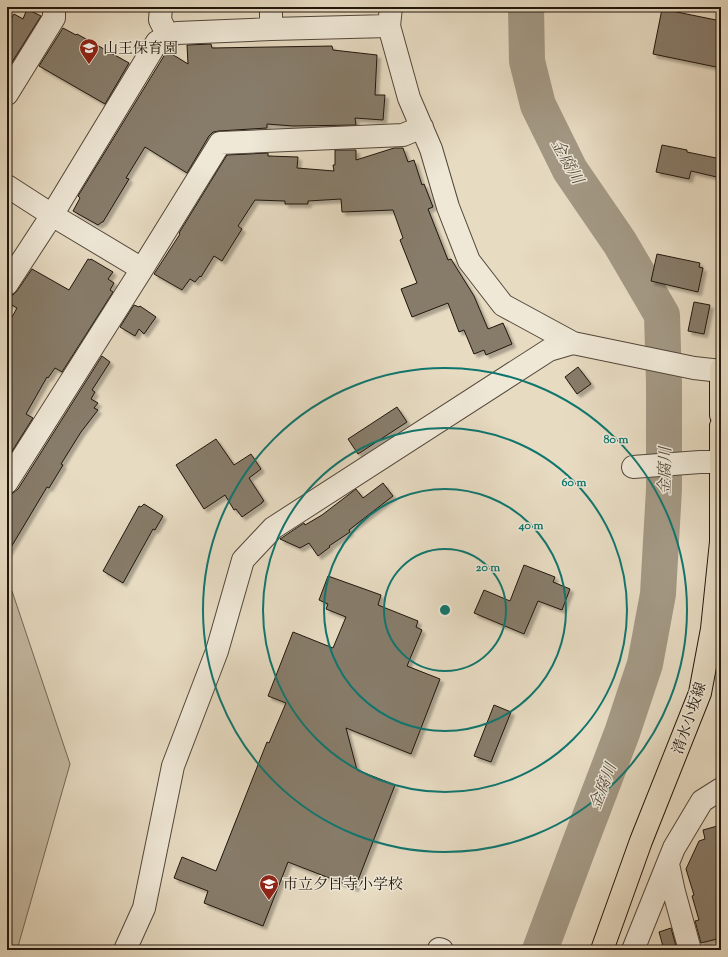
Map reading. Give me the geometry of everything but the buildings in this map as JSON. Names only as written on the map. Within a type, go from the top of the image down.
[{"type":"main road","points":[[721,370],[721,415]]},
{"type":"main road","name":"清水小坂線","points":[[602,950],[641,841],[700,693],[712,629],[721,542],[710,462],[721,426]]},
{"type":"street","points":[[7,94],[54,18],[54,7]]},
{"type":"street","points":[[161,7],[160,20],[168,36]]},
{"type":"street","points":[[271,7],[271,29]]},
{"type":"street","points":[[7,284],[52,215],[157,42],[177,33],[271,29],[390,16],[409,98],[431,149],[448,207],[469,261],[503,305],[574,343],[694,368],[721,370]]},
{"type":"street","points":[[7,482],[220,143],[403,135],[422,127]]},
{"type":"street","points":[[7,186],[142,269]]},
{"type":"street","points":[[125,950],[144,908],[173,766],[217,651],[243,560],[273,528],[549,350],[574,343]]},
{"type":"street","points":[[634,467],[710,462]]},
{"type":"street","points":[[633,950],[674,848],[702,801],[721,789]]},
{"type":"street","points":[[668,864],[690,950]]},
{"type":"shaded area","points":[[7,591],[12,591],[70,764],[17,950],[7,950]]},
{"type":"waterway","name":"金腐川","points":[[526,7],[527,61],[538,105],[570,170],[620,243],[662,315],[664,383],[664,489],[658,594],[645,664],[622,733],[540,950]]},
{"type":"place","name":"山王保育園","points":[[89,65]]},
{"type":"place","name":"市立夕日寺小学校","points":[[269,901]]}]
